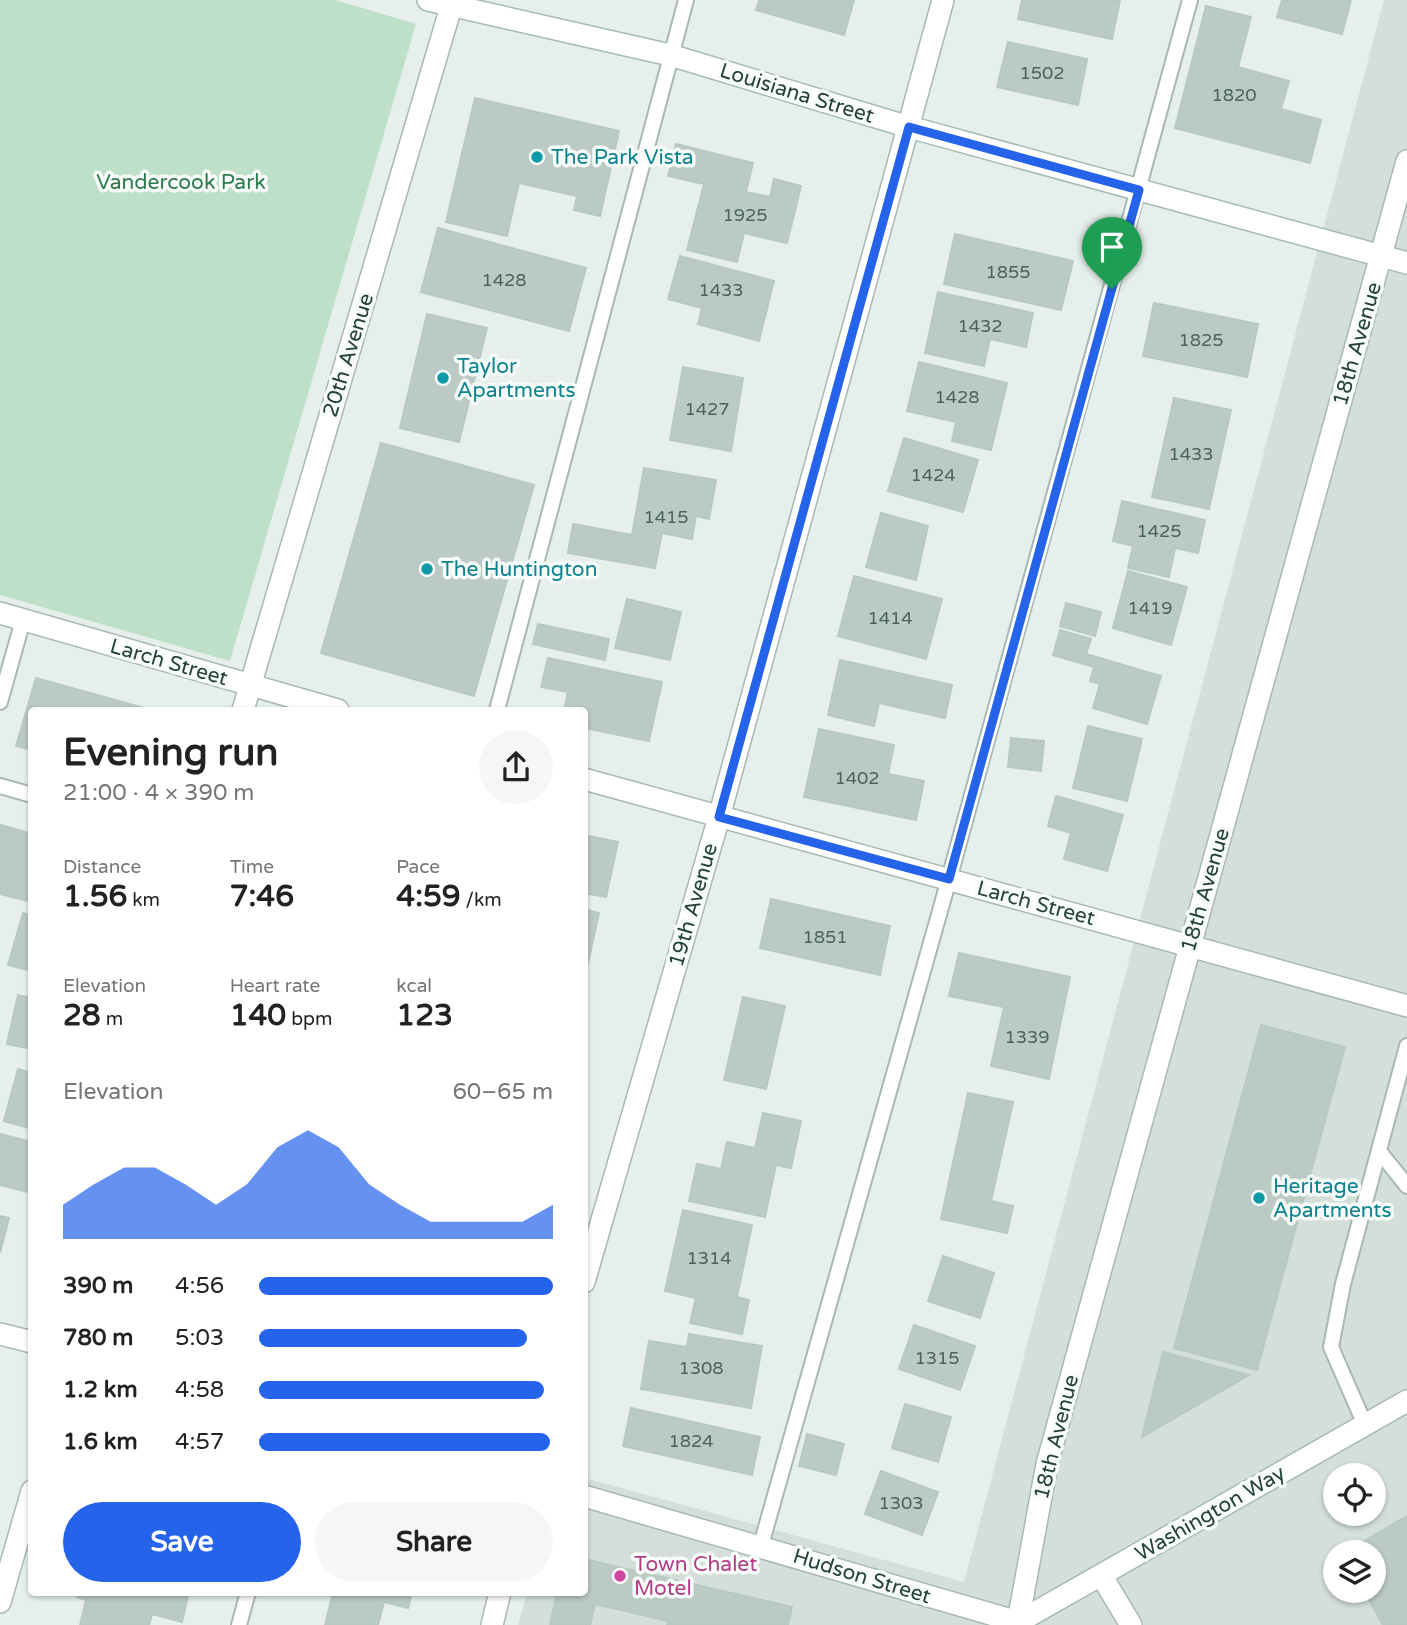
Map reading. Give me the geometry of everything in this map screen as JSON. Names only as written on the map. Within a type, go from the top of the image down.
[{"type":"street","name":"Louisiana Street","points":[[428,0],[452,3],[670,55],[909,127],[1407,263]]},
{"type":"street","name":"19th Avenue","points":[[588,1268],[719,817],[943,0]]},
{"type":"street","name":"20th Avenue","points":[[244,707],[452,3]]},
{"type":"street","name":"18th Avenue","points":[[1015,1624],[1047,1464],[1407,161]]},
{"type":"street","name":"Larch Street","points":[[0,613],[327,707]]},
{"type":"street","name":"Larch Street","points":[[588,780],[1407,1006]]},
{"type":"street","points":[[0,1334],[28,1341]]},
{"type":"street","name":"Washington Way","points":[[1015,1624],[1407,1401]]},
{"type":"street","name":"Hudson Street","points":[[588,1497],[761,1545],[1015,1624]]},
{"type":"street","points":[[0,1602],[28,1505]]},
{"type":"street","points":[[1101,1575],[1131,1625]]},
{"type":"street","points":[[492,1625],[499,1596]]},
{"type":"lane","points":[[498,707],[686,0]]},
{"type":"lane","points":[[761,1545],[949,879],[1190,0]]},
{"type":"lane","points":[[0,702],[23,620]]},
{"type":"lane","points":[[0,786],[28,794]]},
{"type":"lane","points":[[1365,1425],[1338,1369],[1331,1347],[1343,1284],[1407,1045]]},
{"type":"lane","points":[[1379,1151],[1407,1186]]},
{"type":"lane","points":[[239,1625],[247,1596]]},
{"type":"shaded area","points":[[1384,0],[1407,0],[1407,1625],[518,1625],[526,1596],[588,1596],[588,1479],[964,1582]]},
{"type":"green space","name":"Vandercook Park","points":[[0,0],[335,0],[416,24],[230,661],[0,595]]},
{"type":"building","points":[[759,0],[854,0],[844,35],[756,10]]},
{"type":"building","points":[[1022,0],[1120,0],[1112,39],[1018,19]]},
{"type":"building","points":[[1282,0],[1351,0],[1342,34],[1277,17]]},
{"type":"building","points":[[1206,6],[1251,17],[1238,67],[1289,81],[1281,109],[1321,120],[1310,163],[1175,128]]},
{"type":"building","points":[[1008,42],[1087,59],[1078,105],[997,87]]},
{"type":"building","name":"The Park Vista","points":[[475,98],[619,131],[600,216],[574,210],[577,196],[519,183],[507,236],[446,222]]},
{"type":"building","points":[[676,144],[753,163],[746,192],[770,197],[774,179],[801,186],[787,243],[744,233],[737,262],[687,250],[704,184],[668,176]]},
{"type":"building","points":[[438,228],[586,268],[569,331],[421,292]]},
{"type":"building","points":[[955,234],[1073,261],[1061,310],[944,284]]},
{"type":"building","points":[[680,256],[774,281],[759,341],[698,324],[702,308],[668,299]]},
{"type":"building","points":[[938,292],[1033,313],[1026,347],[990,339],[984,366],[925,353]]},
{"type":"building","points":[[1154,303],[1258,324],[1247,377],[1143,356]]},
{"type":"building","name":"Taylor Apartments","points":[[427,314],[487,328],[459,442],[400,428]]},
{"type":"building","points":[[919,362],[1007,383],[991,450],[952,441],[956,422],[907,411]]},
{"type":"building","points":[[683,367],[743,378],[731,451],[670,440]]},
{"type":"building","points":[[1174,398],[1231,410],[1209,509],[1152,497]]},
{"type":"building","points":[[904,438],[978,460],[963,512],[888,491]]},
{"type":"building","name":"The Huntington","points":[[381,443],[534,485],[474,696],[321,653]]},
{"type":"building","points":[[644,468],[716,480],[709,519],[696,516],[692,539],[662,533],[655,568],[568,553],[573,524],[632,535]]},
{"type":"building","points":[[1122,501],[1205,520],[1198,553],[1175,548],[1169,577],[1128,568],[1133,546],[1113,541]]},
{"type":"building","points":[[881,513],[928,526],[916,580],[866,567]]},
{"type":"building","points":[[1128,571],[1187,587],[1171,645],[1113,628]]},
{"type":"building","points":[[854,576],[942,599],[926,659],[838,636]]},
{"type":"building","points":[[627,599],[681,612],[670,660],[615,648]]},
{"type":"building","points":[[1066,603],[1101,612],[1095,636],[1060,626]]},
{"type":"building","points":[[538,624],[609,639],[605,660],[533,644]]},
{"type":"building","points":[[1060,630],[1091,639],[1086,654],[1161,676],[1147,724],[1093,708],[1100,684],[1090,681],[1094,667],[1053,655]]},
{"type":"building","points":[[548,658],[662,682],[649,741],[588,729],[588,707],[565,707],[568,692],[541,687]]},
{"type":"building","points":[[840,660],[952,685],[945,718],[879,703],[874,726],[828,715]]},
{"type":"building","points":[[36,678],[140,707],[28,707],[28,749],[16,746]]},
{"type":"building","points":[[1088,726],[1142,739],[1127,801],[1073,788]]},
{"type":"building","points":[[819,729],[894,745],[888,774],[924,781],[916,820],[804,797]]},
{"type":"building","points":[[1011,738],[1044,741],[1041,771],[1008,767]]},
{"type":"building","points":[[1056,796],[1123,815],[1107,871],[1064,859],[1071,833],[1048,826]]},
{"type":"building","points":[[1,825],[28,833],[28,901],[0,894]]},
{"type":"building","points":[[588,836],[618,842],[606,897],[588,894]]},
{"type":"building","points":[[771,899],[890,926],[880,975],[760,948]]},
{"type":"building","points":[[588,910],[599,913],[588,963]]},
{"type":"building","points":[[23,913],[28,915],[28,970],[8,965]]},
{"type":"building","points":[[959,953],[1070,977],[1049,1079],[991,1066],[1004,1007],[949,996]]},
{"type":"building","points":[[18,995],[28,997],[28,1048],[7,1044]]},
{"type":"building","points":[[743,997],[785,1006],[766,1089],[724,1080]]},
{"type":"building","name":"Heritage Apartments","points":[[1261,1025],[1345,1047],[1257,1370],[1174,1348]]},
{"type":"building","points":[[18,1069],[28,1072],[28,1128],[4,1121]]},
{"type":"building","points":[[968,1093],[1013,1102],[991,1201],[1013,1206],[1007,1233],[941,1219]]},
{"type":"building","points":[[763,1113],[801,1121],[791,1168],[776,1165],[765,1217],[689,1201],[697,1164],[721,1169],[727,1142],[755,1148]]},
{"type":"building","points":[[0,1134],[28,1141],[28,1192],[0,1185]]},
{"type":"building","points":[[683,1210],[752,1225],[737,1297],[749,1300],[742,1334],[690,1323],[696,1298],[665,1291]]},
{"type":"building","points":[[0,1216],[9,1218],[0,1253]]},
{"type":"building","points":[[943,1256],[994,1273],[980,1318],[928,1301]]},
{"type":"building","points":[[914,1325],[975,1346],[960,1390],[899,1369]]},
{"type":"building","points":[[689,1334],[762,1346],[751,1408],[641,1389],[649,1341],[687,1347]]},
{"type":"building","points":[[1163,1352],[1249,1375],[1142,1437]]},
{"type":"building","points":[[905,1404],[951,1417],[938,1462],[892,1448]]},
{"type":"building","points":[[631,1408],[760,1437],[752,1475],[623,1446]]},
{"type":"building","points":[[807,1434],[844,1444],[836,1475],[799,1466]]},
{"type":"building","points":[[881,1471],[938,1492],[922,1535],[865,1514]]},
{"type":"building","points":[[1407,1516],[1407,1625],[1383,1625],[1371,1603],[1386,1603],[1386,1540],[1366,1540]]},
{"type":"building","name":"Town Chalet Motel","points":[[588,1560],[792,1607],[788,1625],[667,1625],[668,1621],[595,1604],[590,1625],[550,1625],[556,1596],[588,1596]]},
{"type":"building","points":[[188,1596],[182,1622],[152,1614],[149,1625],[80,1625],[86,1600],[77,1597]]},
{"type":"building","points":[[332,1596],[411,1596],[408,1608],[384,1602],[378,1625],[325,1625]]},
{"type":"place","name":"The Park Vista","points":[[537,157]]},
{"type":"place","name":"Taylor Apartments","points":[[443,378]]},
{"type":"place","name":"The Huntington","points":[[427,569]]},
{"type":"place","name":"Heritage Apartments","points":[[1259,1198]]},
{"type":"place","name":"Town Chalet Motel","points":[[620,1576]]},
{"type":"route","points":[[909,127],[1139,190],[1112,289],[949,879],[719,817],[909,127]]}]
